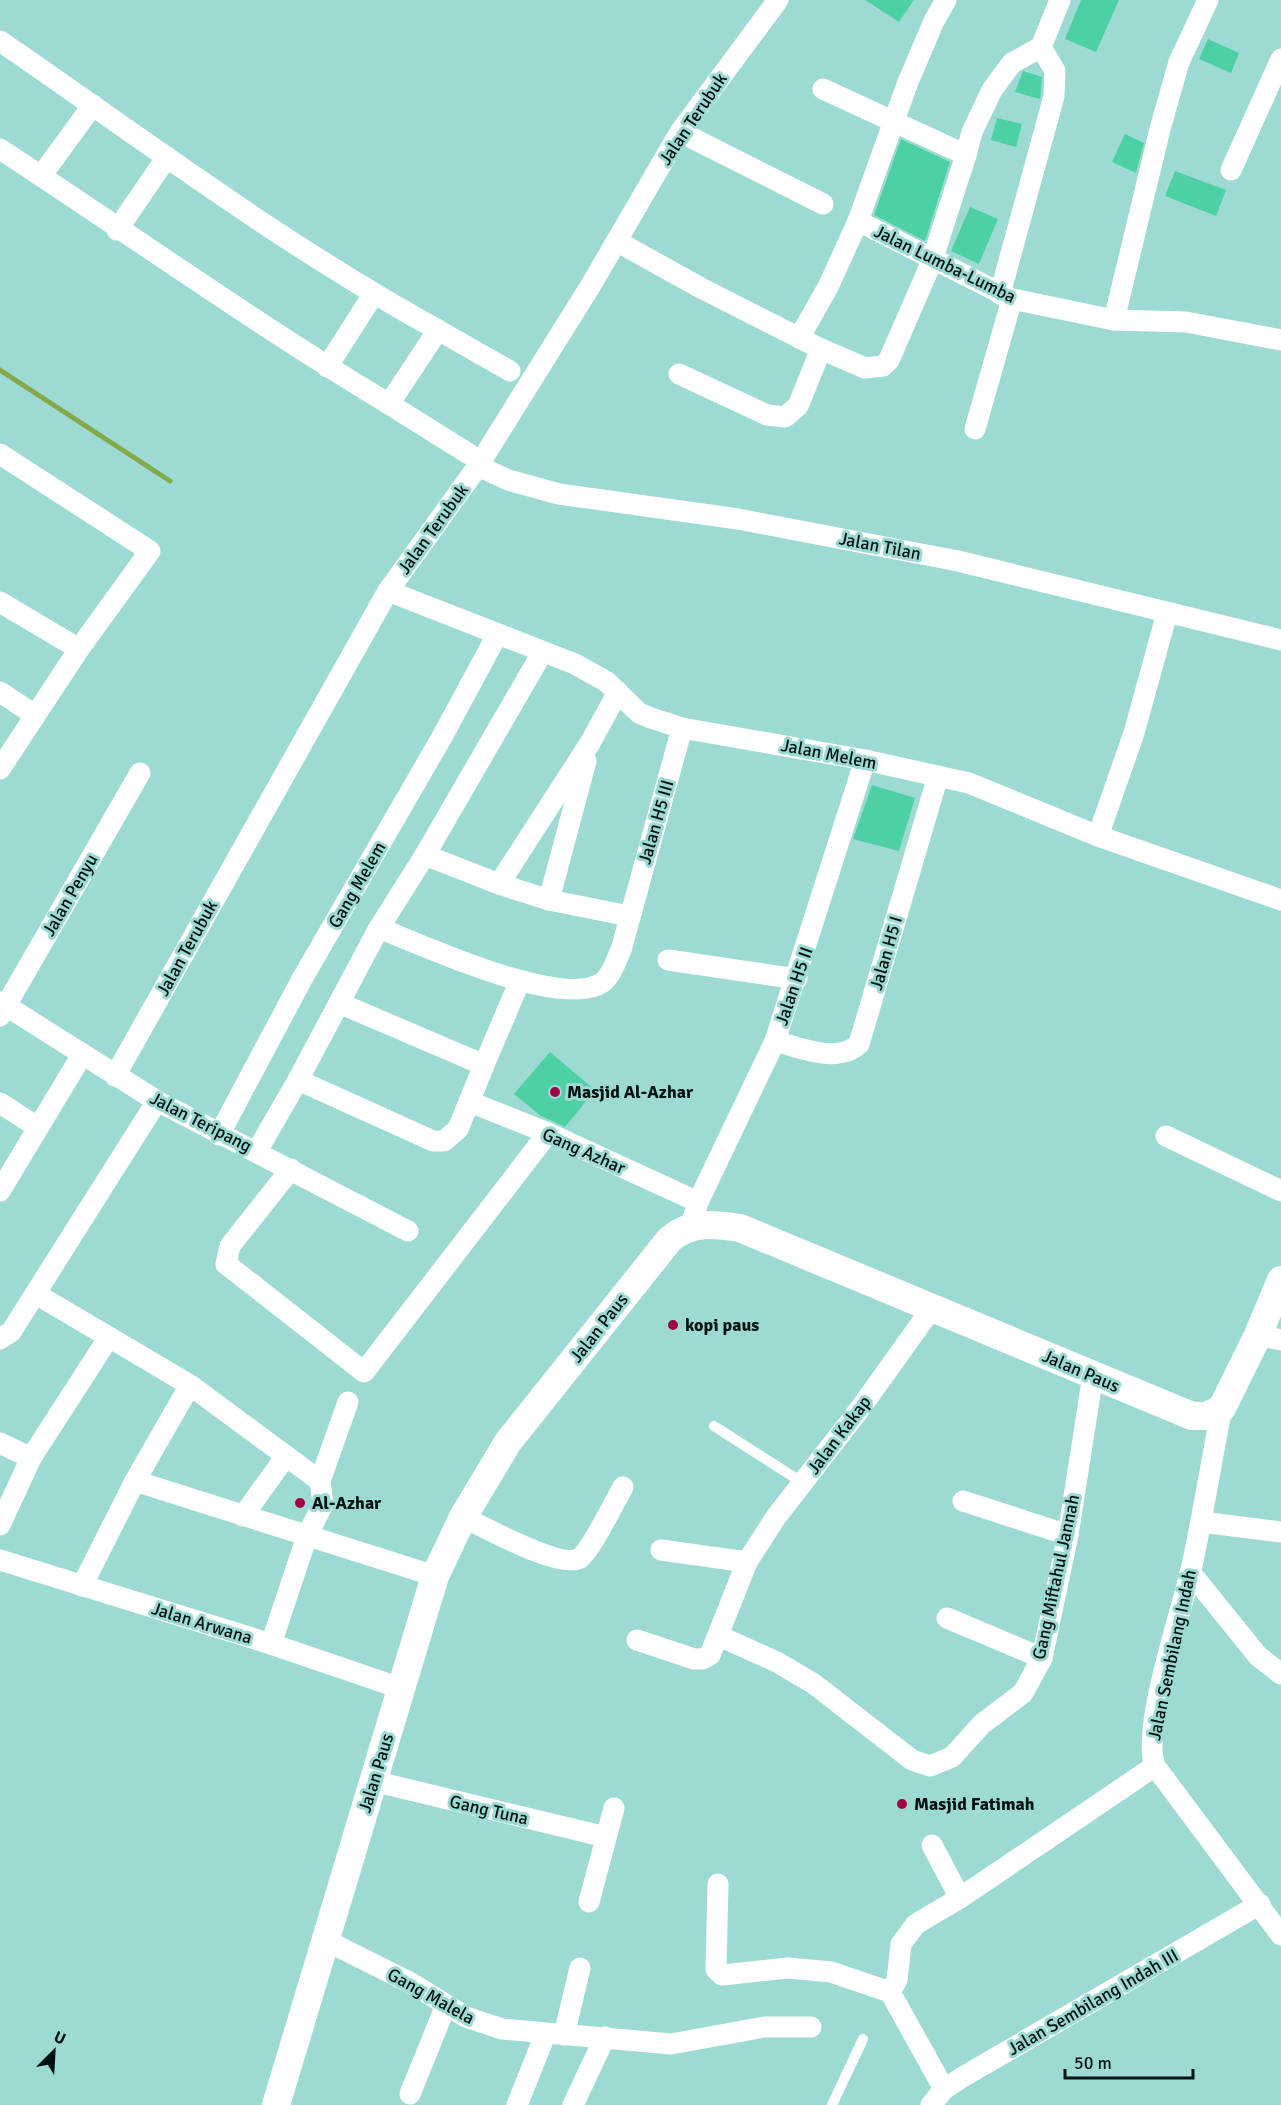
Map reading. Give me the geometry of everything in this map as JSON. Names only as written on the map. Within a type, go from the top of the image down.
[{"type":"main road","name":"Jalan Paus","points":[[276,2105],[373,1781],[403,1689],[435,1576],[464,1517],[508,1442],[656,1256],[695,1214],[705,1224],[740,1228],[1192,1416],[1207,1416],[1222,1408]]},
{"type":"main road","points":[[1222,1408],[1270,1337],[1281,1280]]},
{"type":"street","name":"Jalan Terubuk","points":[[115,1076],[388,591],[618,242],[680,132],[778,0]]},
{"type":"street","points":[[799,338],[828,287],[858,222],[892,123],[934,21],[946,0]]},
{"type":"street","points":[[618,242],[700,288],[822,349],[865,368],[883,366],[889,360],[932,261],[981,110],[1001,74],[1012,63],[1041,47],[1060,0]]},
{"type":"street","points":[[1114,320],[1160,129],[1179,62],[1208,0]]},
{"type":"street","points":[[0,41],[167,157],[373,295],[510,370]]},
{"type":"street","points":[[975,429],[1054,96],[1055,71],[1041,47]]},
{"type":"street","points":[[1231,170],[1281,59]]},
{"type":"street","points":[[823,89],[892,123],[966,155]]},
{"type":"street","points":[[41,176],[93,105]]},
{"type":"street","points":[[680,132],[823,204]]},
{"type":"street","name":"Jalan Tilan","points":[[0,149],[117,230],[327,367],[508,480],[559,494],[738,519],[958,561],[1281,640]]},
{"type":"street","points":[[117,230],[167,157]]},
{"type":"street","name":"Jalan Lumba-Lumba","points":[[858,222],[1006,296],[1114,320],[1186,322],[1281,340]]},
{"type":"street","points":[[327,367],[373,295]]},
{"type":"street","points":[[389,404],[438,330]]},
{"type":"street","points":[[679,374],[767,415],[785,417],[798,406],[822,349]]},
{"type":"street","points":[[0,767],[79,649],[150,550],[1,457]]},
{"type":"street","name":"Jalan Melem","points":[[388,591],[591,672],[618,692],[639,712],[682,728],[865,760],[938,776],[991,791],[1098,836],[1281,900]]},
{"type":"street","points":[[0,602],[79,649]]},
{"type":"street","points":[[1098,836],[1137,724],[1167,613]]},
{"type":"street","name":"Gang Melem","points":[[219,1135],[302,979],[442,737],[497,635]]},
{"type":"street","points":[[257,1151],[298,1080],[379,928],[425,855],[542,653]]},
{"type":"street","points":[[0,692],[35,715]]},
{"type":"street","points":[[499,884],[590,743],[618,692]]},
{"type":"street","name":"Jalan H5 III","points":[[519,983],[578,989],[596,986],[605,981],[621,950],[682,728]]},
{"type":"street","points":[[549,900],[590,743]]},
{"type":"street","name":"Jalan H5 II","points":[[695,1214],[775,1041],[797,979],[865,760]]},
{"type":"street","name":"Jalan Penyu","points":[[2,1008],[140,773]]},
{"type":"street","name":"Jalan H5 I","points":[[775,1041],[835,1054],[845,1053],[859,1044],[938,776]]},
{"type":"street","points":[[425,855],[499,884],[549,900],[629,916]]},
{"type":"street","points":[[298,1080],[433,1141],[444,1141],[455,1134],[519,983],[379,928]]},
{"type":"street","points":[[668,960],[797,979]]},
{"type":"street","points":[[339,1003],[484,1065]]},
{"type":"street","name":"Jalan Teripang","points":[[2,1008],[157,1101],[219,1135],[257,1151],[408,1232]]},
{"type":"street","points":[[0,1191],[82,1055]]},
{"type":"street","points":[[0,1339],[11,1332],[157,1101]]},
{"type":"street","name":"Gang Azhar","points":[[470,1101],[548,1133],[695,1214]]},
{"type":"street","points":[[0,1103],[31,1122]]},
{"type":"street","points":[[291,1169],[230,1246],[225,1260],[227,1266],[364,1372],[548,1133]]},
{"type":"street","points":[[1166,1136],[1281,1191]]},
{"type":"street","points":[[36,1294],[190,1385],[320,1480]]},
{"type":"street","name":"Jalan Kakap","points":[[637,1640],[694,1659],[703,1659],[710,1655],[747,1562],[776,1517],[932,1308]]},
{"type":"street","points":[[0,1525],[31,1458],[109,1337]]},
{"type":"street","name":"Gang Miftahul Jannah","points":[[719,1636],[777,1662],[814,1684],[912,1760],[930,1766],[952,1757],[982,1724],[1023,1693],[1042,1658],[1068,1535],[1093,1376]]},
{"type":"street","points":[[82,1586],[135,1481],[190,1385]]},
{"type":"street","points":[[271,1644],[308,1536],[323,1504],[320,1480],[348,1402]]},
{"type":"street","name":"Jalan Sembilang Indah","points":[[1222,1408],[1201,1522],[1153,1731],[1151,1755],[1155,1766],[1281,1935]]},
{"type":"street","points":[[0,1443],[31,1458]]},
{"type":"street","points":[[243,1516],[286,1456]]},
{"type":"street","points":[[135,1481],[435,1576]]},
{"type":"street","points":[[464,1517],[554,1558],[574,1560],[585,1553],[623,1486]]},
{"type":"street","points":[[963,1501],[1068,1535]]},
{"type":"street","points":[[1201,1522],[1281,1532]]},
{"type":"street","points":[[661,1550],[747,1562]]},
{"type":"street","name":"Jalan Arwana","points":[[0,1560],[271,1644],[403,1689]]},
{"type":"street","points":[[1190,1572],[1258,1656],[1281,1674]]},
{"type":"street","points":[[948,1618],[1042,1658]]},
{"type":"street","points":[[890,1992],[897,1980],[899,1952],[908,1932],[1155,1766]]},
{"type":"street","name":"Gang Tuna","points":[[373,1781],[606,1838]]},
{"type":"street","points":[[589,1902],[614,1808]]},
{"type":"street","points":[[932,1845],[960,1898]]},
{"type":"street","points":[[718,1884],[716,1969],[722,1975],[788,1968],[831,1972],[890,1992],[937,2097]]},
{"type":"street","name":"Jalan Sembilang Indah III","points":[[937,2097],[1260,1904]]},
{"type":"street","name":"Gang Malela","points":[[325,1940],[411,1983],[481,2023],[502,2029],[670,2044],[764,2027],[811,2027]]},
{"type":"street","points":[[517,2105],[554,2035],[580,1968]]},
{"type":"street","points":[[410,2094],[446,2005]]},
{"type":"street","points":[[573,2105],[605,2037]]},
{"type":"lane","points":[[714,1426],[803,1483]]},
{"type":"lane","points":[[832,2105],[863,2039]]},
{"type":"building","points":[[865,0],[914,0],[899,22]]},
{"type":"building","points":[[1081,0],[1119,0],[1096,52],[1065,39]]},
{"type":"building","points":[[1208,39],[1239,53],[1231,73],[1199,59]]},
{"type":"building","points":[[1023,71],[1042,77],[1040,99],[1015,92]]},
{"type":"building","points":[[997,118],[1022,124],[1016,147],[991,140]]},
{"type":"building","points":[[1125,134],[1144,143],[1136,173],[1112,162]]},
{"type":"building","points":[[901,139],[950,162],[925,241],[874,215]]},
{"type":"building","points":[[1175,171],[1226,190],[1216,216],[1165,196]]},
{"type":"building","points":[[970,207],[998,219],[979,264],[951,251]]},
{"type":"building","points":[[872,785],[915,798],[899,851],[853,839]]},
{"type":"building","name":"Masjid Al-Azhar","points":[[550,1052],[595,1090],[565,1127],[541,1116],[514,1094]]},
{"type":"waterway","points":[[0,370],[170,481]]},
{"type":"place","name":"Masjid Al-Azhar","points":[[555,1092]]},
{"type":"place","name":"kopi paus","points":[[673,1325]]},
{"type":"place","name":"Al-Azhar","points":[[300,1503]]},
{"type":"place","name":"Masjid Fatimah","points":[[902,1804]]}]
